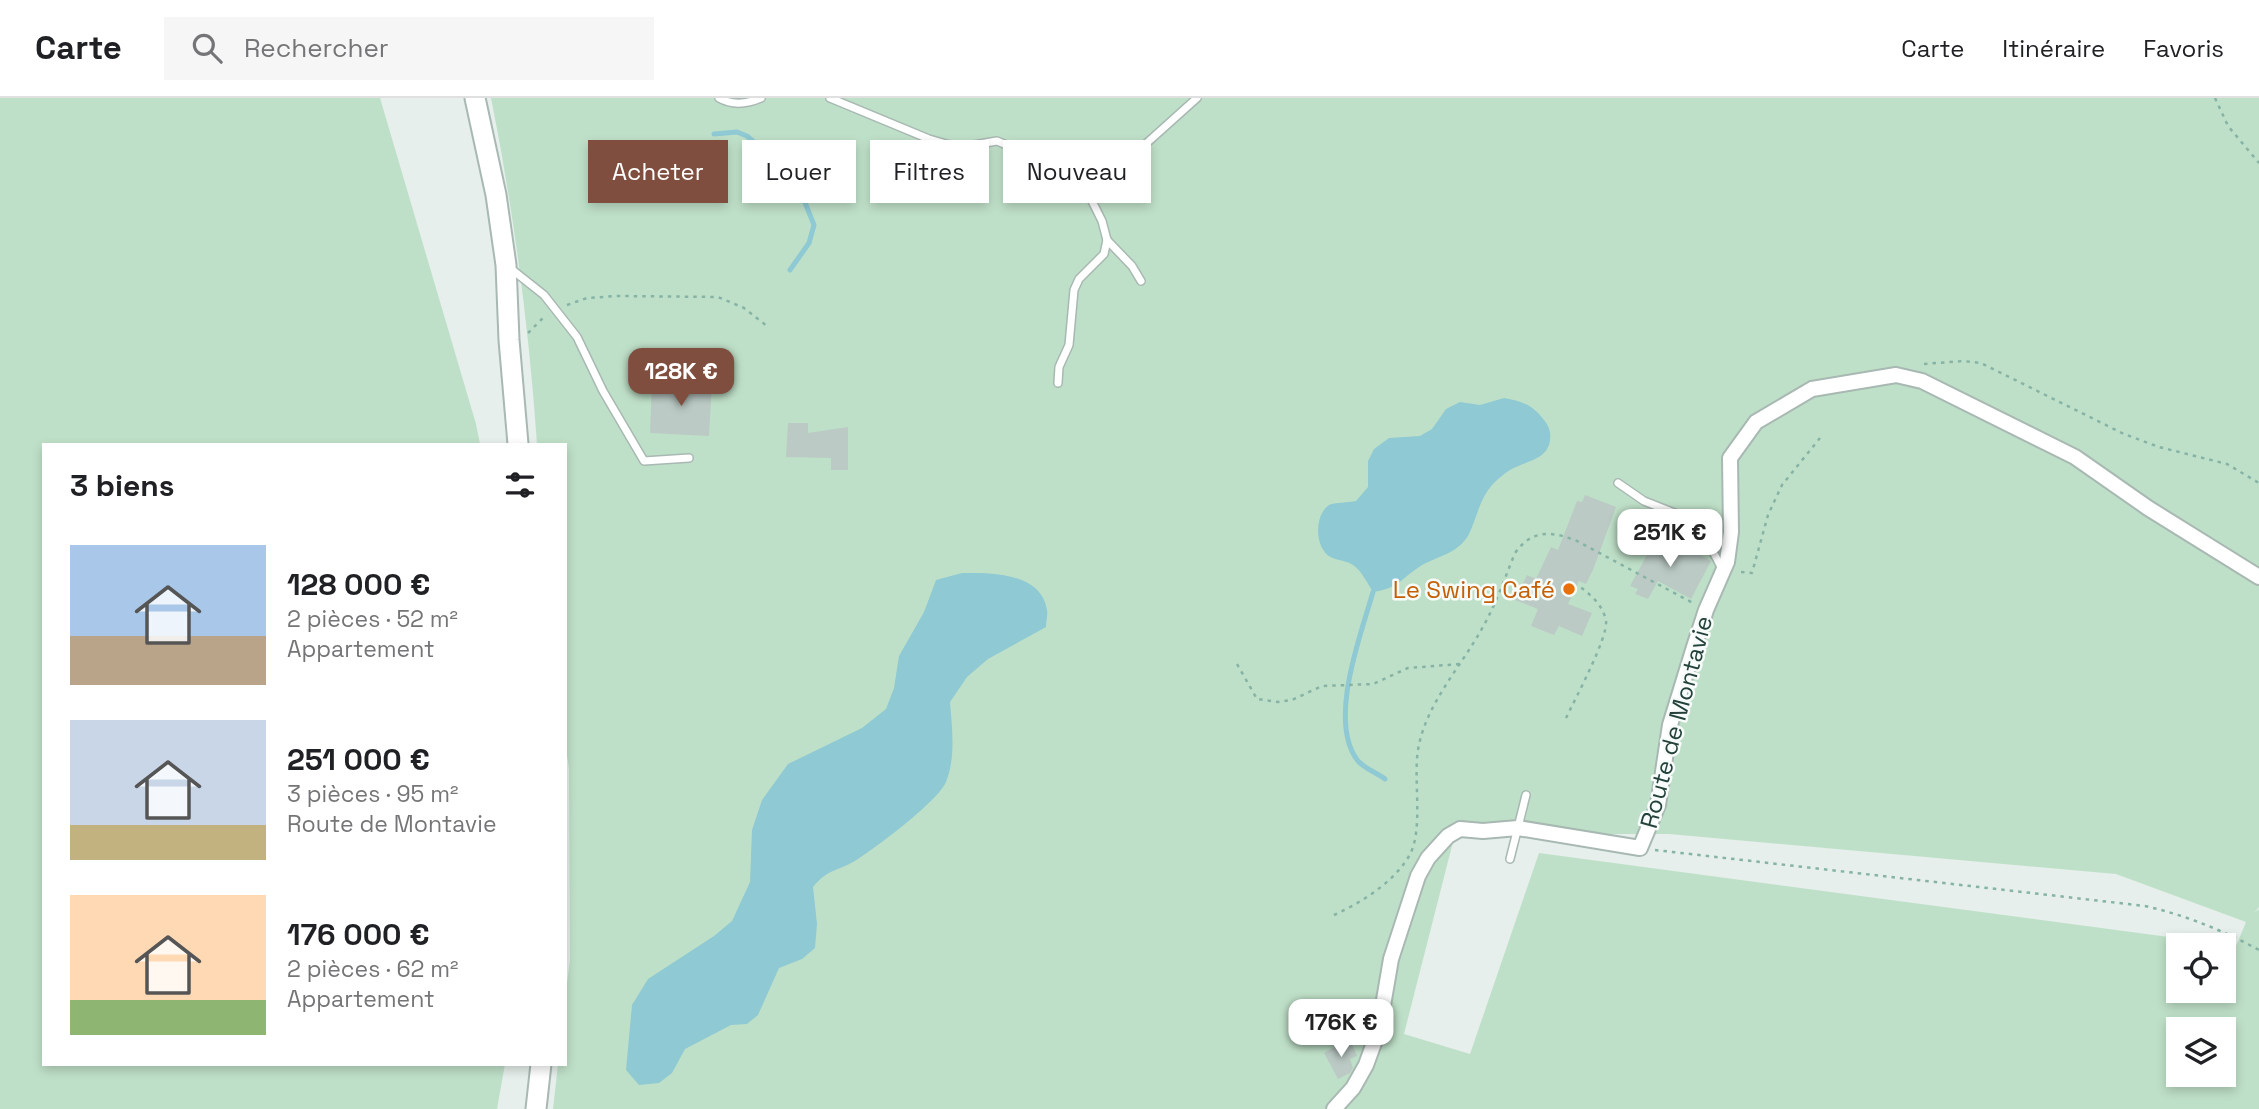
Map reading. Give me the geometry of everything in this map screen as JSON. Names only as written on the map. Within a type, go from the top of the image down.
[{"type":"street","points":[[475,98],[496,195],[506,265],[518,443]]},
{"type":"street","name":"Route de Montavie","points":[[1334,1109],[1353,1088],[1366,1065],[1379,1029],[1391,959],[1418,876],[1438,845],[1460,829],[1483,831],[1518,828],[1640,848],[1658,804],[1670,724],[1706,610],[1727,562],[1731,532],[1731,458],[1756,422],[1812,389],[1896,375],[1922,381],[2075,457],[2148,508],[2259,577]]},
{"type":"street","points":[[536,1109],[541,1066]]},
{"type":"lane","points":[[719,98],[733,104],[750,103],[761,98]]},
{"type":"lane","points":[[830,98],[950,145],[962,147],[997,141],[1003,144]]},
{"type":"lane","points":[[1150,140],[1197,98]]},
{"type":"lane","points":[[1058,383],[1059,367],[1069,345],[1074,290],[1079,279],[1104,254],[1107,240],[1093,203]]},
{"type":"lane","points":[[1107,240],[1132,266],[1141,281]]},
{"type":"lane","points":[[506,265],[544,295],[577,337],[603,391],[644,461],[689,458]]},
{"type":"lane","points":[[1618,484],[1644,501],[1677,513],[1691,522],[1705,536],[1723,572]]},
{"type":"lane","points":[[1510,859],[1526,795]]},
{"type":"path","points":[[2215,98],[2228,126],[2259,163]]},
{"type":"path","points":[[510,349],[555,308],[587,298],[718,297],[744,308],[766,326]]},
{"type":"path","points":[[1896,375],[1908,366],[1963,361],[1981,363],[2124,435],[2227,464],[2259,483]]},
{"type":"path","points":[[1334,915],[1384,883],[1411,853],[1416,818],[1418,749],[1431,713],[1482,629],[1515,553],[1522,543],[1546,533],[1559,534],[1577,541]]},
{"type":"path","points":[[1566,719],[1603,637],[1606,622],[1593,597],[1579,586]]},
{"type":"path","points":[[1237,664],[1251,692],[1256,699],[1264,702],[1292,700],[1322,686],[1373,684],[1408,668],[1461,664]]},
{"type":"path","points":[[1640,848],[1882,878],[2144,906],[2195,920],[2259,950]]},
{"type":"green space","points":[[0,98],[380,98],[480,443],[42,443],[42,1066],[505,1066],[497,1109],[0,1109]]},
{"type":"green space","points":[[491,98],[2259,98],[2259,907],[2255,912],[2259,909],[2259,1109],[553,1109],[558,1066],[567,1066],[567,983],[570,960],[567,443],[537,443],[520,271]],"holes":[[[1455,834],[1669,834],[2116,874],[2246,922],[2236,946],[2236,1003],[2166,1003],[2166,937],[1539,853],[1470,1054],[1404,1034]]]},
{"type":"water","points":[[1504,398],[1527,404],[1540,415],[1549,429],[1548,447],[1540,456],[1510,470],[1494,483],[1482,502],[1468,536],[1458,547],[1425,563],[1393,586],[1373,592],[1356,568],[1327,554],[1321,546],[1318,534],[1321,514],[1329,505],[1356,501],[1368,487],[1368,461],[1374,449],[1389,438],[1420,436],[1432,429],[1446,409],[1460,402],[1480,405]]},
{"type":"water","points":[[962,573],[1013,577],[1035,588],[1043,598],[1047,612],[1046,627],[988,659],[967,677],[950,702],[952,753],[946,782],[931,801],[892,834],[858,859],[824,876],[813,887],[817,924],[815,948],[802,959],[779,968],[758,1015],[747,1024],[731,1025],[685,1049],[672,1073],[659,1083],[639,1085],[626,1070],[632,1005],[648,979],[714,936],[732,921],[750,882],[752,830],[762,800],[788,764],[862,728],[886,709],[894,688],[899,656],[924,612],[936,580]]},
{"type":"building","points":[[652,382],[712,383],[709,436],[650,433]]},
{"type":"building","points":[[788,423],[808,423],[808,433],[848,427],[848,470],[831,470],[831,458],[786,457]]},
{"type":"building","points":[[1585,495],[1616,507],[1593,570],[1586,584],[1579,581],[1568,604],[1592,613],[1582,636],[1559,626],[1554,635],[1531,626],[1538,609],[1515,600],[1527,575],[1536,579],[1551,547],[1558,550],[1577,501],[1582,502]]},
{"type":"building","points":[[1659,533],[1711,561],[1691,599],[1658,581],[1648,599],[1635,594],[1638,589],[1630,586]]},
{"type":"building","points":[[1343,1042],[1345,1047],[1352,1044],[1357,1056],[1350,1059],[1353,1068],[1350,1073],[1338,1079],[1324,1053]]},
{"type":"waterway","points":[[714,134],[737,132],[747,136],[769,163],[800,175],[804,184],[804,200],[814,225],[809,243],[790,270]]},
{"type":"waterway","points":[[1373,592],[1349,678],[1346,724],[1349,744],[1358,761],[1385,779]]},
{"type":"place","name":"Le Swing Café","points":[[1569,589]]}]
